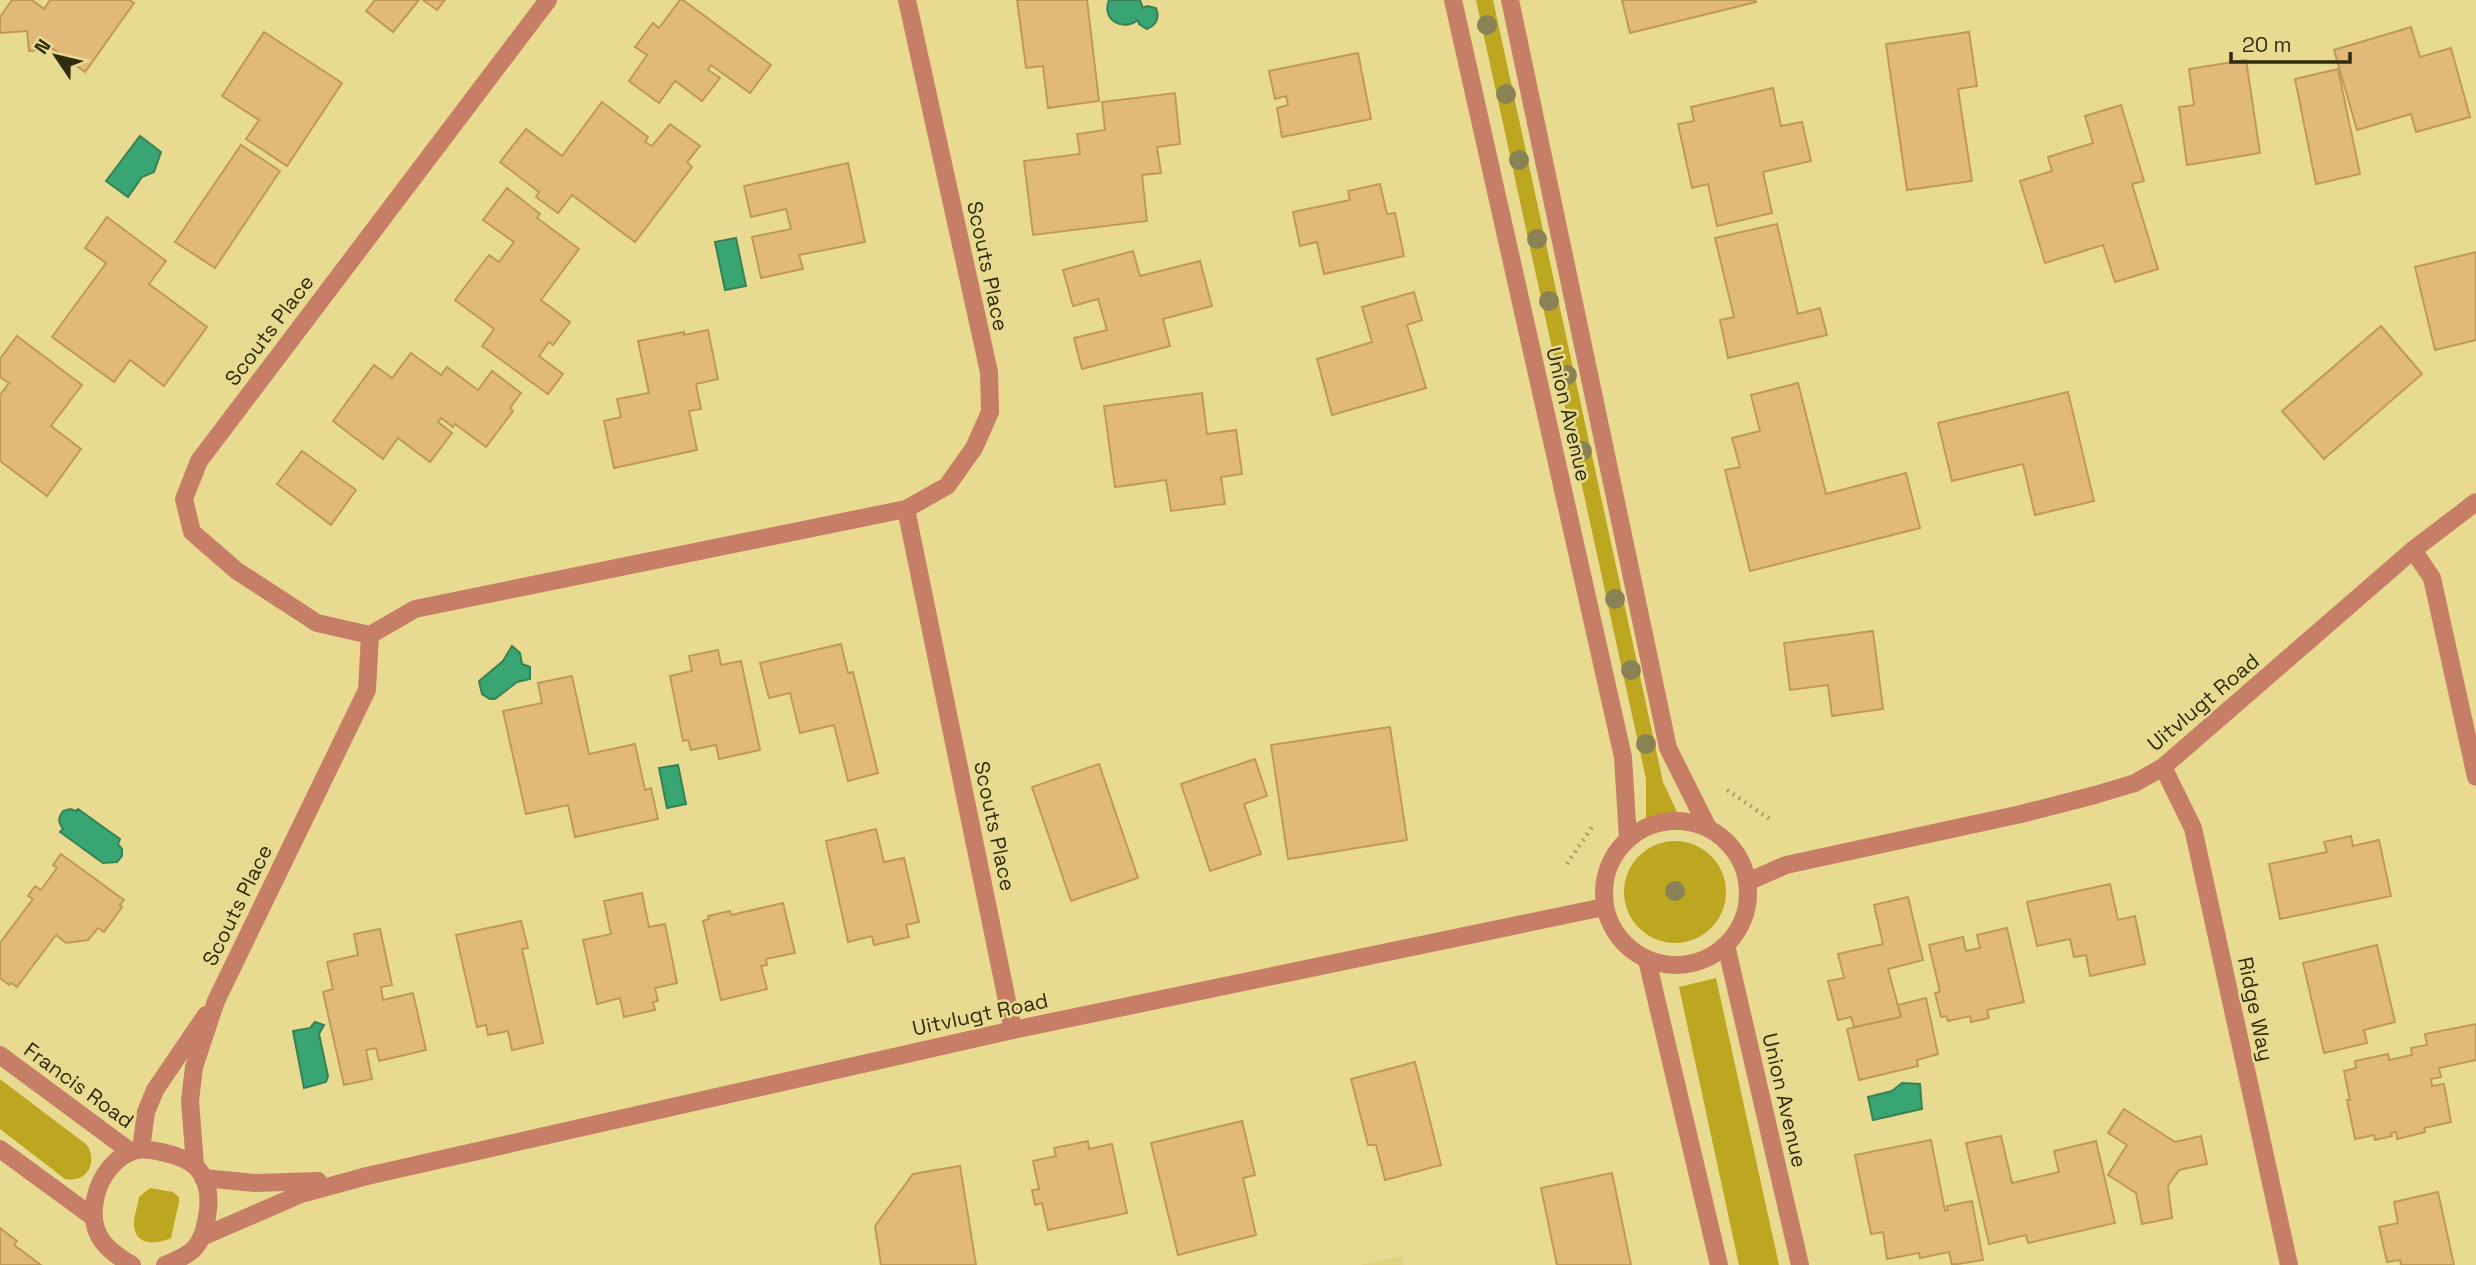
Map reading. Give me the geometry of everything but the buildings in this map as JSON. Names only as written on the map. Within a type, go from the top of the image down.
[{"type":"street","name":"Scouts Place","points":[[548,0],[199,461],[184,499],[192,533],[237,571],[317,623],[370,635],[415,610],[906,509],[947,486],[974,448],[990,412],[989,373],[906,0]]},
{"type":"street","name":"Union Avenue","points":[[1453,0],[1623,758],[1628,839]]},
{"type":"street","name":"Union Avenue","points":[[1510,0],[1668,748],[1708,828]]},
{"type":"street","name":"Uitvlugt Road","points":[[1747,882],[1786,865],[2021,814],[2135,783],[2164,767],[2413,550],[2476,502]]},
{"type":"street","name":"Scouts Place","points":[[906,509],[1013,1030]]},
{"type":"street","points":[[2413,550],[2432,578],[2476,777]]},
{"type":"street","name":"Scouts Place","points":[[204,1236],[210,1202],[199,1172],[190,1101],[194,1066],[216,1001],[367,690],[370,635]]},
{"type":"street","name":"Ridge Way","points":[[2164,767],[2193,828],[2288,1265]]},
{"type":"street","points":[[1681,821],[1708,828],[1727,842],[1740,860],[1747,882],[1747,899],[1737,932],[1726,945],[1709,957],[1689,965],[1667,965],[1647,960],[1619,939],[1604,907],[1604,888],[1615,853],[1628,839],[1652,824],[1681,821]]},
{"type":"street","name":"Uitvlugt Road","points":[[204,1236],[301,1194],[367,1176],[1013,1030],[1604,907]]},
{"type":"street","name":"Union Avenue","points":[[1726,945],[1800,1265]]},
{"type":"street","points":[[1647,960],[1719,1265]]},
{"type":"street","name":"Scouts Place","points":[[136,1150],[146,1111],[155,1090],[216,1001]]},
{"type":"street","name":"Francis Road","points":[[0,1055],[136,1150]]},
{"type":"street","points":[[0,1149],[93,1217]]},
{"type":"street","points":[[132,1265],[109,1258],[93,1217],[95,1193],[105,1173],[136,1150]]},
{"type":"street","name":"Uitvlugt Road","points":[[136,1150],[162,1152],[199,1172],[255,1183],[301,1183],[367,1176]]},
{"type":"street","points":[[165,1265],[186,1261],[204,1236]]},
{"type":"path","points":[[1727,790],[1771,820]]},
{"type":"path","points":[[1567,864],[1592,827]]},
{"type":"shaded area","points":[[1109,0],[1140,0],[1143,8],[1156,8],[1156,21],[1147,29],[1139,24],[1138,20],[1126,25],[1115,22],[1108,13]]},
{"type":"shaded area","points":[[1476,0],[1493,0],[1663,782],[1678,814],[1646,820],[1646,779]]},
{"type":"shaded area","points":[[140,136],[161,152],[154,172],[142,177],[128,197],[106,181]]},
{"type":"shaded area","points":[[736,238],[746,286],[725,290],[715,242]]},
{"type":"shaded area","points":[[512,646],[520,653],[522,664],[530,667],[530,679],[517,682],[495,699],[490,699],[482,694],[479,681],[503,661]]},
{"type":"shaded area","points":[[678,765],[686,804],[667,808],[659,768]]},
{"type":"shaded area","points":[[78,809],[120,839],[118,844],[122,849],[122,856],[117,862],[103,863],[60,832],[63,829],[59,822],[60,816],[63,811]]},
{"type":"shaded area","points":[[1675,841],[1694,845],[1711,856],[1722,873],[1726,892],[1722,911],[1711,928],[1694,939],[1675,943],[1656,939],[1639,928],[1628,911],[1624,892],[1628,873],[1639,856],[1656,845]]},
{"type":"shaded area","points":[[1716,978],[1779,1265],[1739,1265],[1679,987]]},
{"type":"shaded area","points":[[315,1022],[324,1025],[319,1034],[328,1076],[326,1082],[304,1088],[293,1031],[310,1028]]},
{"type":"shaded area","points":[[0,1079],[87,1145],[91,1165],[85,1175],[65,1179],[0,1129]]},
{"type":"shaded area","points":[[1902,1083],[1920,1084],[1922,1109],[1873,1120],[1868,1097],[1892,1091]]},
{"type":"shaded area","points":[[150,1188],[173,1192],[179,1197],[171,1238],[160,1242],[143,1241],[134,1226],[139,1197]]},
{"type":"shaded area","points":[[1402,1256],[1404,1265],[1359,1265]]}]
